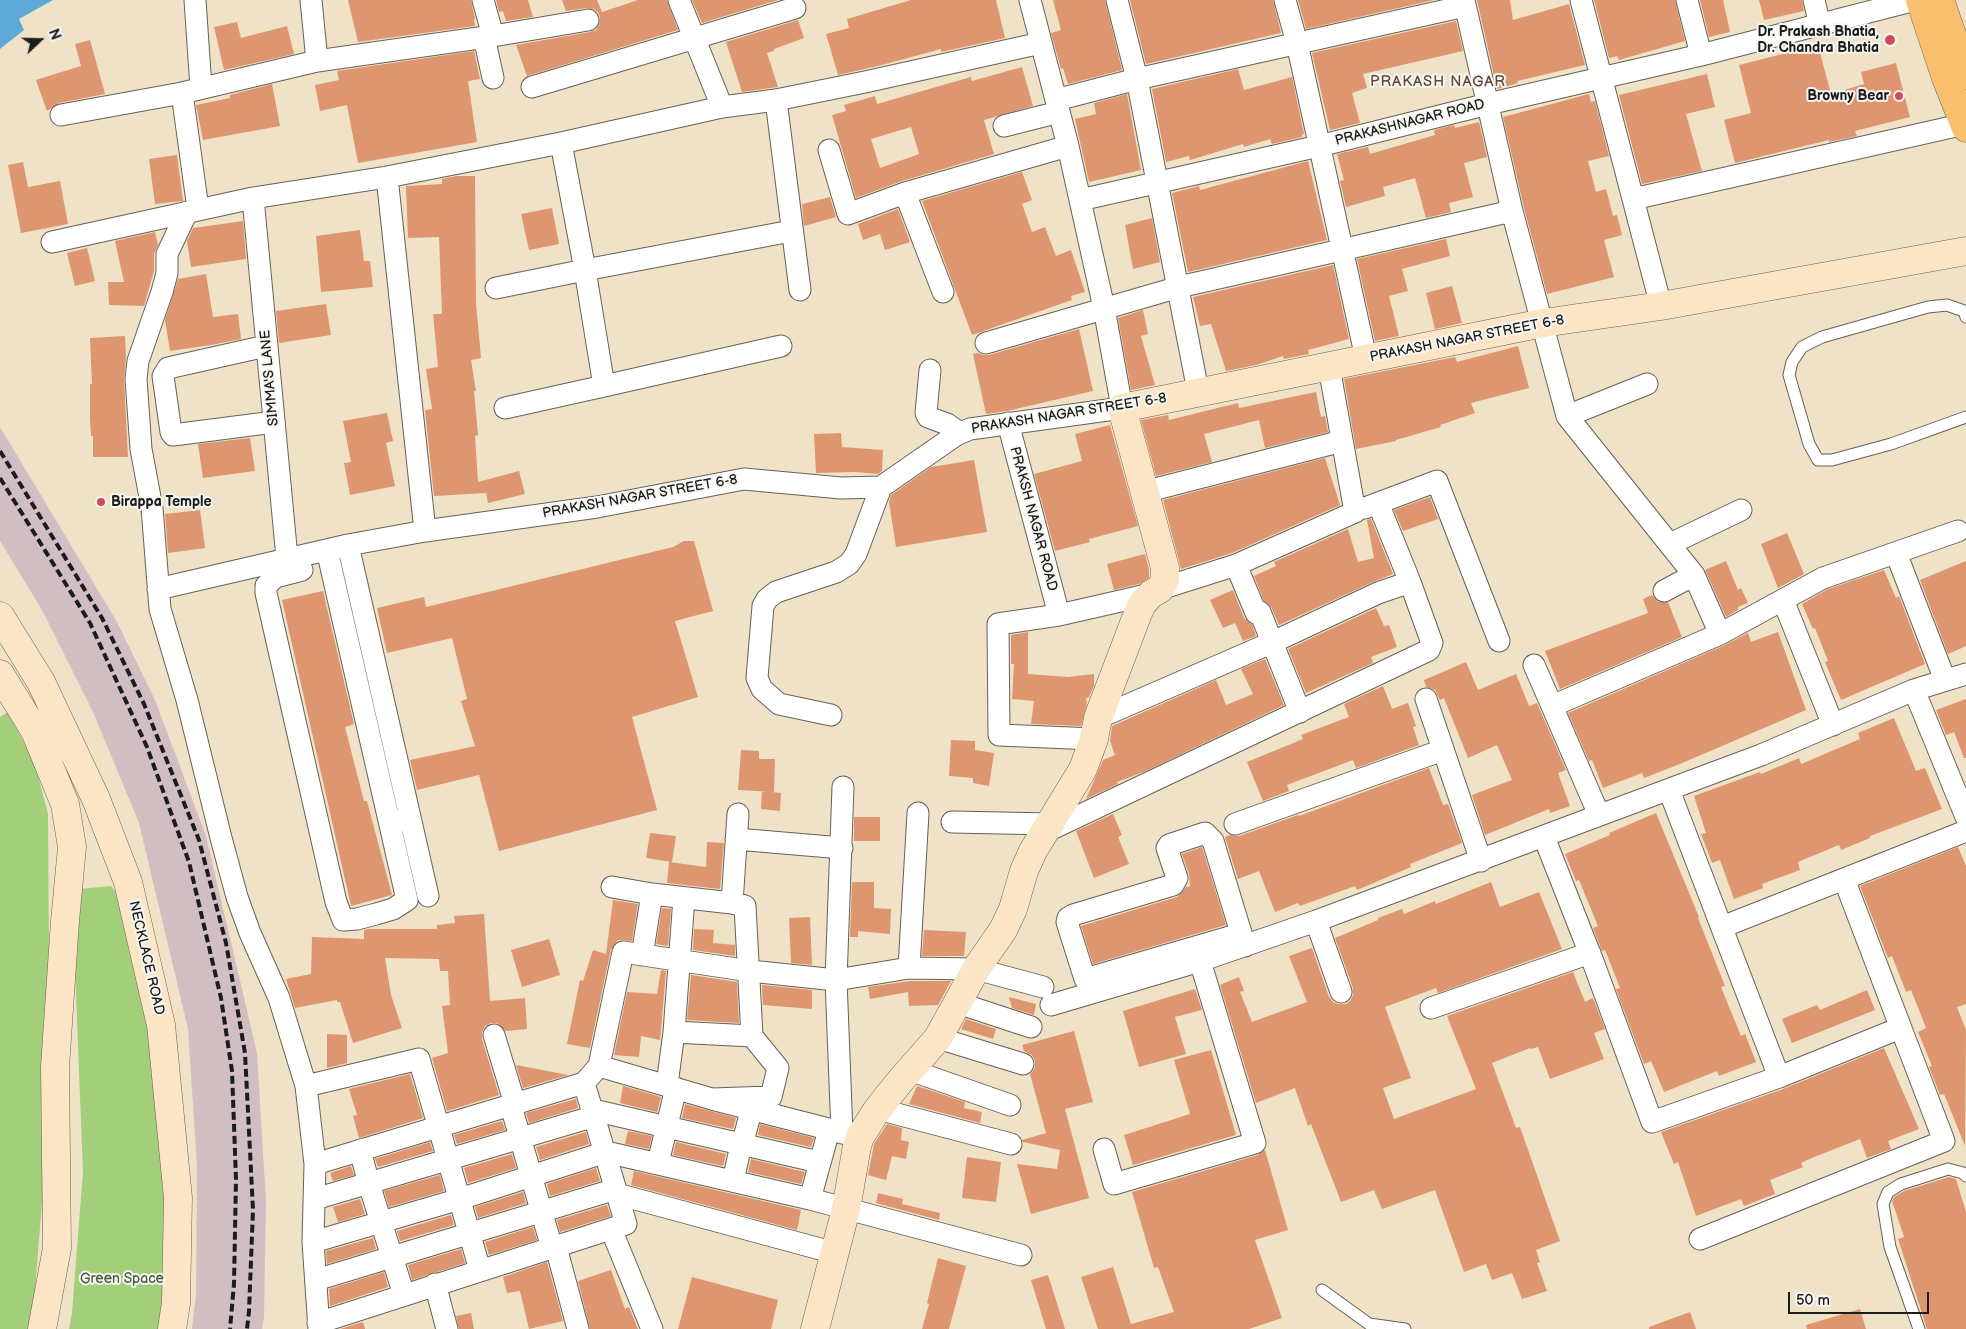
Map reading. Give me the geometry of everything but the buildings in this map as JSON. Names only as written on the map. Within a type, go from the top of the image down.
[{"type":"main road","points":[[1920,0],[1946,78],[1966,117]]},
{"type":"main road","points":[[1940,0],[1966,75]]},
{"type":"main road","points":[[1958,0],[1966,27]]},
{"type":"street","points":[[195,0],[192,91],[192,211],[167,254],[167,273],[162,292],[138,361],[136,379],[141,448],[152,508],[158,557],[160,609],[187,700],[221,838],[238,897],[250,933],[279,998],[306,1086],[314,1164],[314,1242],[318,1326],[404,1294],[626,1224],[584,1083]]},
{"type":"street","points":[[311,0],[317,61]]},
{"type":"street","points":[[483,0],[493,78]]},
{"type":"street","points":[[678,0],[722,106]]},
{"type":"street","points":[[810,1199],[819,1162],[844,1133],[878,1109],[938,1038],[976,969],[1003,930],[1013,909],[1030,858],[1083,769],[1138,612],[1142,604],[1165,580],[1165,568],[1122,408],[1104,308],[1068,146],[1030,0]]},
{"type":"street","points":[[1117,0],[1137,79],[1198,391]]},
{"type":"street","points":[[1285,0],[1297,43],[1366,358]]},
{"type":"street","points":[[1581,0],[1600,79],[1661,306]]},
{"type":"street","points":[[1687,0],[1701,55]]},
{"type":"street","points":[[1814,0],[1820,26]]},
{"type":"street","name":"PRAKASHNAGAR ROAD","points":[[1080,200],[1319,146],[1488,104],[1701,55],[1820,26],[1886,4],[1915,0]]},
{"type":"street","points":[[1004,126],[1137,79],[1464,3],[1512,211],[1567,416],[1694,575],[1720,634]]},
{"type":"street","points":[[532,87],[795,8]]},
{"type":"street","points":[[62,115],[192,91],[317,61],[588,20]]},
{"type":"street","points":[[52,242],[253,198],[388,177],[561,143],[722,106],[776,100],[1041,43]]},
{"type":"street","points":[[776,100],[791,231],[800,290]]},
{"type":"street","points":[[1633,199],[1966,117]]},
{"type":"street","points":[[561,143],[585,270],[604,386]]},
{"type":"street","points":[[829,150],[848,214],[905,194],[1068,146]]},
{"type":"street","points":[[388,177],[426,531]]},
{"type":"street","points":[[905,194],[943,292]]},
{"type":"street","name":"SIMMA'S LANE","points":[[253,198],[287,558]]},
{"type":"street","points":[[986,343],[1179,287],[1512,211]]},
{"type":"street","points":[[496,288],[791,231]]},
{"type":"street","name":"PRAKASH NAGAR STREET 6-8","points":[[158,589],[287,558],[329,556],[348,545],[426,531],[597,507],[744,479],[841,488],[882,487],[960,433],[984,426],[1122,408],[1198,391],[1328,367],[1543,323],[1661,306],[1966,251]]},
{"type":"street","points":[[266,346],[168,368],[163,376],[173,435],[274,422]]},
{"type":"street","points":[[505,408],[781,346]]},
{"type":"street","points":[[1328,367],[1355,512]]},
{"type":"street","points":[[930,370],[926,413],[928,417],[947,424],[960,433]]},
{"type":"street","points":[[1567,416],[1647,384]]},
{"type":"street","name":"PRAKSH NAGAR ROAD","points":[[1008,423],[1059,615]]},
{"type":"street","points":[[1144,492],[1342,441]]},
{"type":"street","points":[[1410,582],[1378,593],[1096,728],[999,735],[998,624],[1059,615],[1156,591],[1236,565],[1355,512],[1437,481],[1499,641]]},
{"type":"street","points":[[831,715],[779,704],[762,689],[757,678],[764,606],[767,599],[776,592],[836,572],[849,564],[856,554],[882,487]]},
{"type":"street","points":[[952,822],[1047,828],[1300,712],[1429,650],[1432,643],[1378,503]]},
{"type":"street","points":[[1670,544],[1741,510]]},
{"type":"street","points":[[1552,706],[1720,634],[1823,578],[1958,531]]},
{"type":"street","points":[[348,545],[400,821],[407,900],[393,908],[376,914],[357,919],[343,920],[336,902],[266,593],[266,586],[275,576],[329,556],[400,821],[428,896]]},
{"type":"street","points":[[1896,553],[1945,680]]},
{"type":"street","points":[[1236,565],[1256,613],[1260,612],[1300,712]]},
{"type":"street","points":[[1664,591],[1694,575]]},
{"type":"street","points":[[1783,600],[1833,725]]},
{"type":"street","name":"NECKLACE ROAD","points":[[0,616],[41,682],[96,799],[128,882],[161,1025],[178,1198],[176,1303],[172,1329]]},
{"type":"street","points":[[1534,665],[1599,815]]},
{"type":"street","points":[[0,674],[35,731],[65,804],[72,847],[55,1067],[56,1248],[42,1329]]},
{"type":"street","points":[[1087,987],[1243,940],[1316,921],[1669,790],[1833,725],[1914,690],[1966,674]]},
{"type":"street","points":[[1914,690],[1966,817]]},
{"type":"street","points":[[1426,699],[1481,861]]},
{"type":"street","points":[[1235,824],[1443,750]]},
{"type":"street","points":[[843,787],[836,980],[844,1133]]},
{"type":"street","points":[[1669,790],[1779,1077]]},
{"type":"street","points":[[909,968],[918,813]]},
{"type":"street","points":[[732,903],[738,814]]},
{"type":"street","points":[[1722,927],[1966,832]]},
{"type":"street","points":[[1087,987],[1067,922],[1068,918],[1173,885],[1177,878],[1167,848],[1169,845],[1205,833],[1213,841],[1243,940]]},
{"type":"street","points":[[72,847],[110,837]]},
{"type":"street","points":[[1544,837],[1590,952],[1652,1122],[1779,1077],[1900,1028]]},
{"type":"street","points":[[736,839],[842,848]]},
{"type":"street","points":[[1700,1239],[1944,1141],[1844,879]]},
{"type":"street","points":[[612,887],[746,906],[752,1036],[778,1068],[771,1097],[712,1099]]},
{"type":"street","points":[[642,955],[652,894]]},
{"type":"street","points":[[658,1163],[667,1128],[684,898]]},
{"type":"street","points":[[1316,921],[1341,992]]},
{"type":"street","points":[[314,1164],[584,1083],[599,1066],[623,952],[680,962],[836,980],[909,968],[976,969],[1047,996],[1200,961],[1243,940]]},
{"type":"street","points":[[1431,1008],[1590,952]]},
{"type":"street","points":[[1104,1150],[1114,1184],[1255,1143],[1200,961]]},
{"type":"street","points":[[958,1003],[1031,1027]]},
{"type":"street","points":[[674,1032],[752,1036]]},
{"type":"street","points":[[494,1036],[520,1138],[578,1329]]},
{"type":"street","points":[[938,1038],[1023,1064]]},
{"type":"street","points":[[306,1086],[419,1059],[471,1233],[480,1270]]},
{"type":"street","points":[[599,1066],[712,1099],[844,1133],[857,1146],[846,1209],[815,1329]]},
{"type":"street","points":[[910,1070],[1010,1106]]},
{"type":"street","points":[[733,1181],[752,1108]]},
{"type":"street","points":[[878,1109],[1011,1144]]},
{"type":"street","points":[[315,1199],[449,1160],[594,1113],[819,1162]]},
{"type":"street","points":[[360,1150],[404,1294]]},
{"type":"street","points":[[314,1242],[460,1199],[606,1152],[810,1199],[1021,1254]]},
{"type":"street","points":[[316,1280],[542,1211],[616,1192],[835,1253]]},
{"type":"street","points":[[611,1229],[652,1329]]},
{"type":"street","points":[[435,1284],[447,1329]]},
{"type":"lane","points":[[1966,317],[1964,311],[1947,305],[1928,307],[1822,336],[1802,347],[1792,362],[1790,376],[1809,444],[1818,460],[1832,460],[1891,444],[1966,418]]},
{"type":"lane","points":[[1919,1329],[1890,1247],[1884,1204],[1888,1192],[1901,1184],[1948,1169],[1963,1173],[1966,1176]]},
{"type":"lane","points":[[1322,1290],[1369,1324],[1405,1329]]},
{"type":"shaded area","points":[[0,427],[117,622],[155,700],[206,836],[257,1053],[266,1202],[264,1317],[262,1329],[192,1329],[196,1294],[197,1167],[188,1029],[139,823],[93,712],[42,610],[0,541]]},
{"type":"green space","points":[[8,712],[35,764],[48,814],[50,1100],[32,1329],[0,1329],[0,717]]},
{"type":"green space","name":"Green Space","points":[[111,886],[116,892],[158,1061],[172,1198],[164,1329],[69,1329],[83,1172],[74,944],[80,889]]},
{"type":"water","points":[[0,0],[53,0],[19,19],[24,30],[0,49]]},
{"type":"railway","points":[[0,451],[102,618],[144,704],[199,840],[226,943],[245,1053],[253,1210],[247,1329]]},
{"type":"railway","points":[[0,478],[90,623],[147,747],[189,862],[221,998],[232,1071],[236,1179],[234,1284],[230,1329]]},
{"type":"place","name":"Dr. Prakash Bhatia, Dr. Chandra Bhatia","points":[[1890,40]]},
{"type":"place","name":"Browny Bear","points":[[1899,96]]},
{"type":"place","name":"Birappa Temple","points":[[101,502]]},
{"type":"district","name":"PRAKASH NAGAR","points":[[1438,82]]}]
